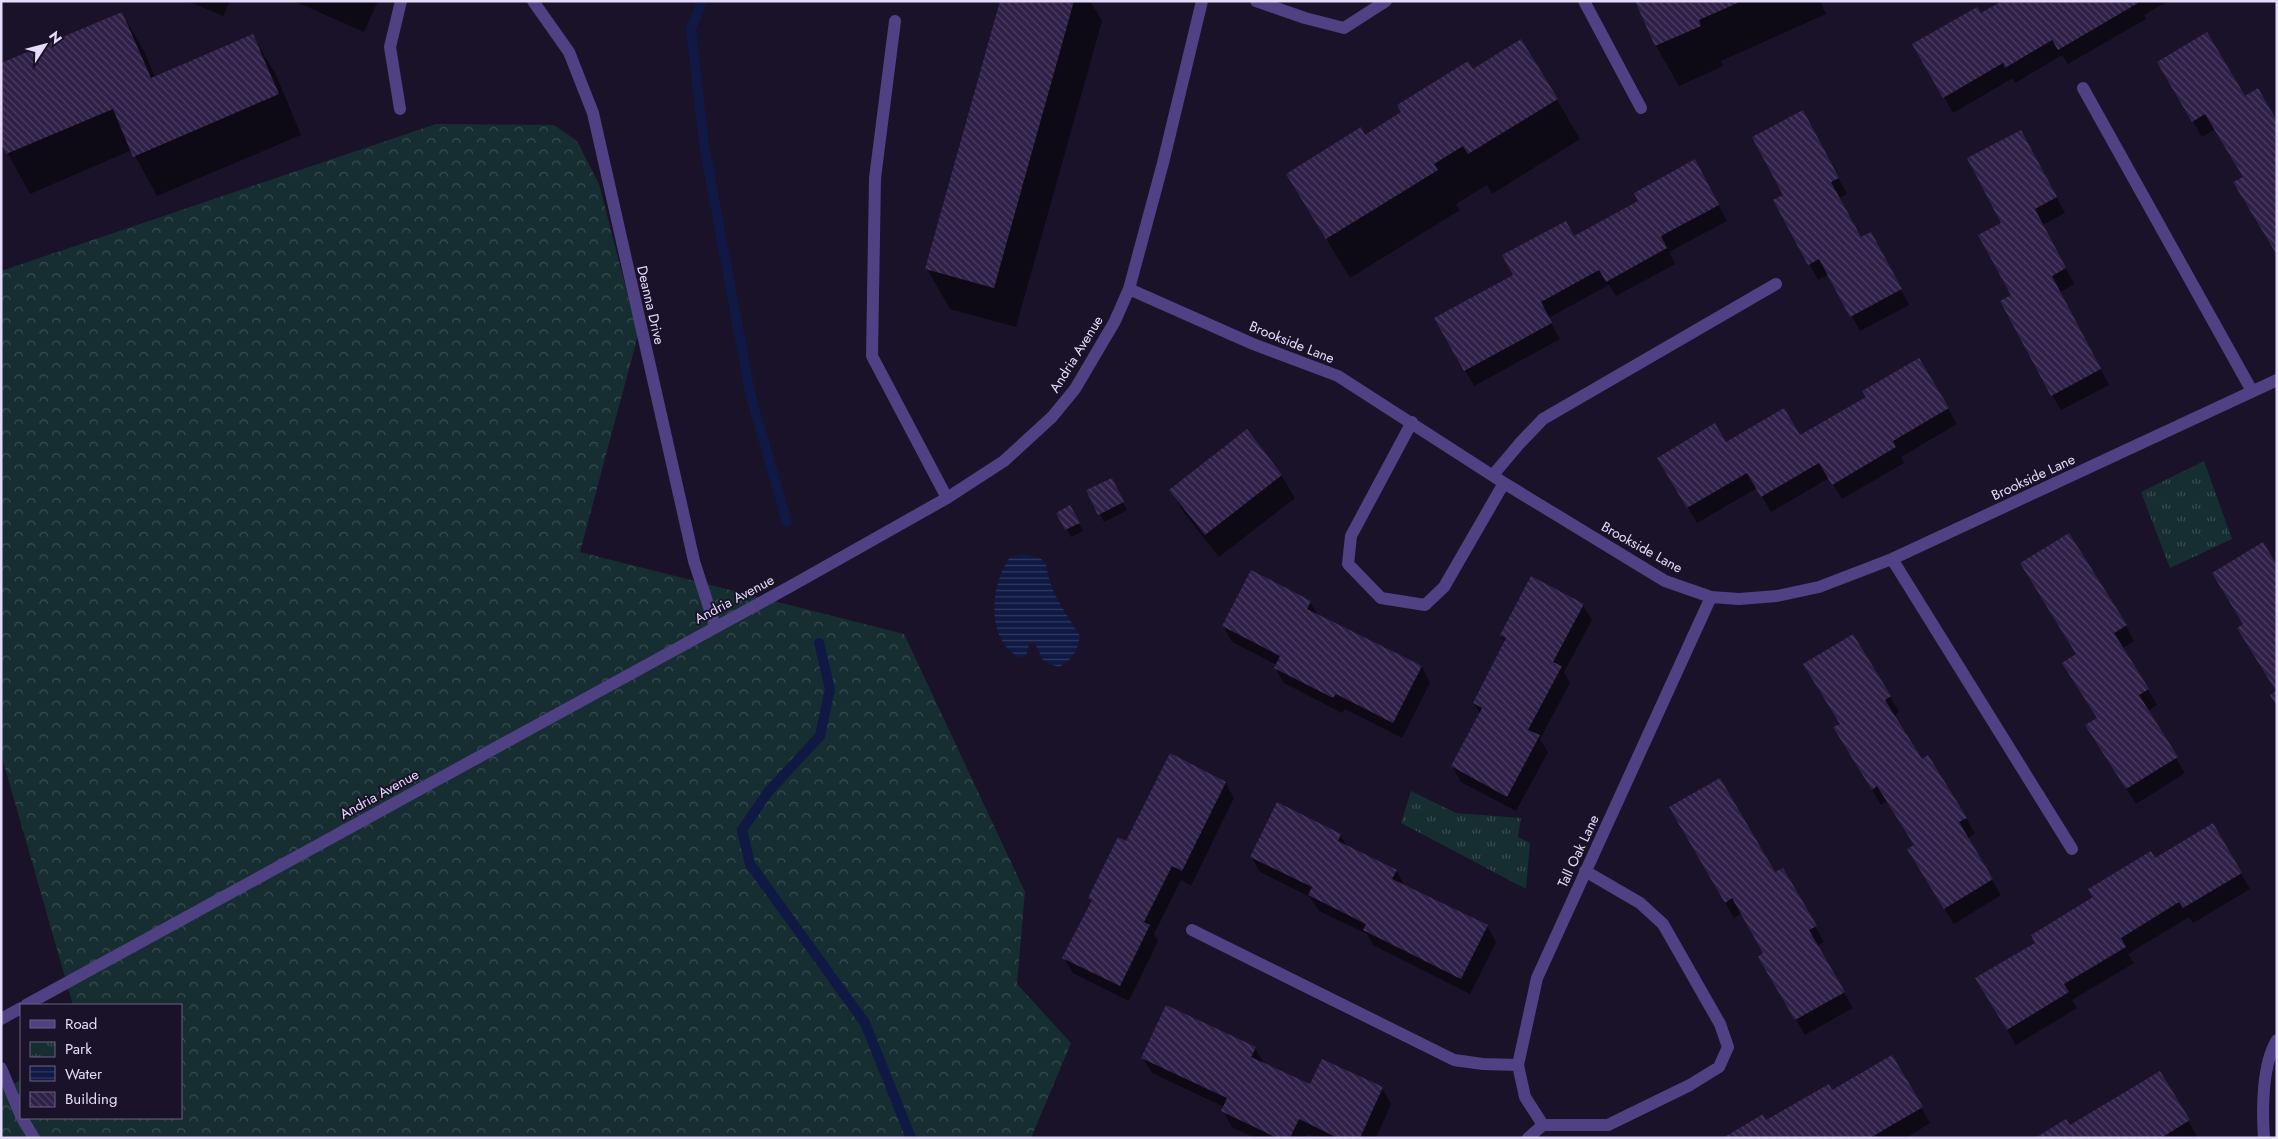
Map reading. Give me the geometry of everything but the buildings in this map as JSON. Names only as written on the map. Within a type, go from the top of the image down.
[{"type":"street","points":[[400,109],[390,47],[402,1]]},
{"type":"street","name":"Deanna Drive","points":[[533,1],[569,52],[593,113],[694,561],[715,626]]},
{"type":"street","name":"Andria Avenue","points":[[28,1004],[947,498],[1004,462],[1052,417],[1075,389],[1115,321],[1129,289],[1163,163],[1202,1]]},
{"type":"street","points":[[1256,1],[1305,18],[1344,28],[1386,1]]},
{"type":"street","points":[[1584,1],[1642,108]]},
{"type":"street","points":[[895,21],[875,178],[872,356],[947,498]]},
{"type":"street","points":[[2083,88],[2252,392]]},
{"type":"street","points":[[1412,422],[1351,536],[1348,564],[1381,598],[1424,605],[1444,587],[1498,479],[1543,419],[1776,284]]},
{"type":"street","name":"Brookside Lane","points":[[1129,289],[1253,344],[1338,376],[1498,479],[1665,581],[1711,597],[1739,599],[1777,596],[1819,587],[1892,559],[2277,380]]},
{"type":"street","points":[[1892,559],[2072,849]]},
{"type":"street","name":"Tall Oak Lane","points":[[1544,1124],[1525,1097],[1518,1065],[1537,978],[1711,597]]},
{"type":"street","points":[[1528,1138],[1544,1124],[1608,1125],[1690,1086],[1719,1067],[1728,1047],[1720,1024],[1662,924],[1640,903],[1585,871]]},
{"type":"street","points":[[1192,930],[1454,1060],[1483,1064],[1518,1065]]},
{"type":"street","points":[[1,1019],[20,1009]]},
{"type":"street","points":[[2264,1138],[2262,1109],[2270,1050],[2277,1040]]},
{"type":"street","points":[[1,1068],[20,1112]]},
{"type":"street","points":[[23,1119],[34,1138]]},
{"type":"green space","points":[[436,124],[554,125],[577,141],[599,184],[638,335],[580,552],[904,634],[1025,892],[1017,984],[1071,1043],[1031,1138],[1,1138],[1,1090],[20,1080],[20,1119],[182,1119],[182,1004],[73,1004],[1,754],[1,271]]},
{"type":"green space","points":[[2204,461],[2232,539],[2170,568],[2141,492]]},
{"type":"green space","points":[[1411,791],[1456,813],[1521,818],[1518,837],[1530,843],[1526,889],[1401,823]]},
{"type":"water","points":[[1023,554],[1038,557],[1046,563],[1054,592],[1080,636],[1074,655],[1059,667],[1043,660],[1033,642],[1029,645],[1026,656],[1020,658],[1009,650],[1001,639],[996,626],[994,611],[998,582],[1010,557]]},
{"type":"waterway","points":[[702,1],[691,29],[704,144],[750,393],[787,522]]},
{"type":"waterway","points":[[819,643],[830,689],[820,736],[768,792],[742,830],[750,864],[865,1023],[911,1138]]}]
